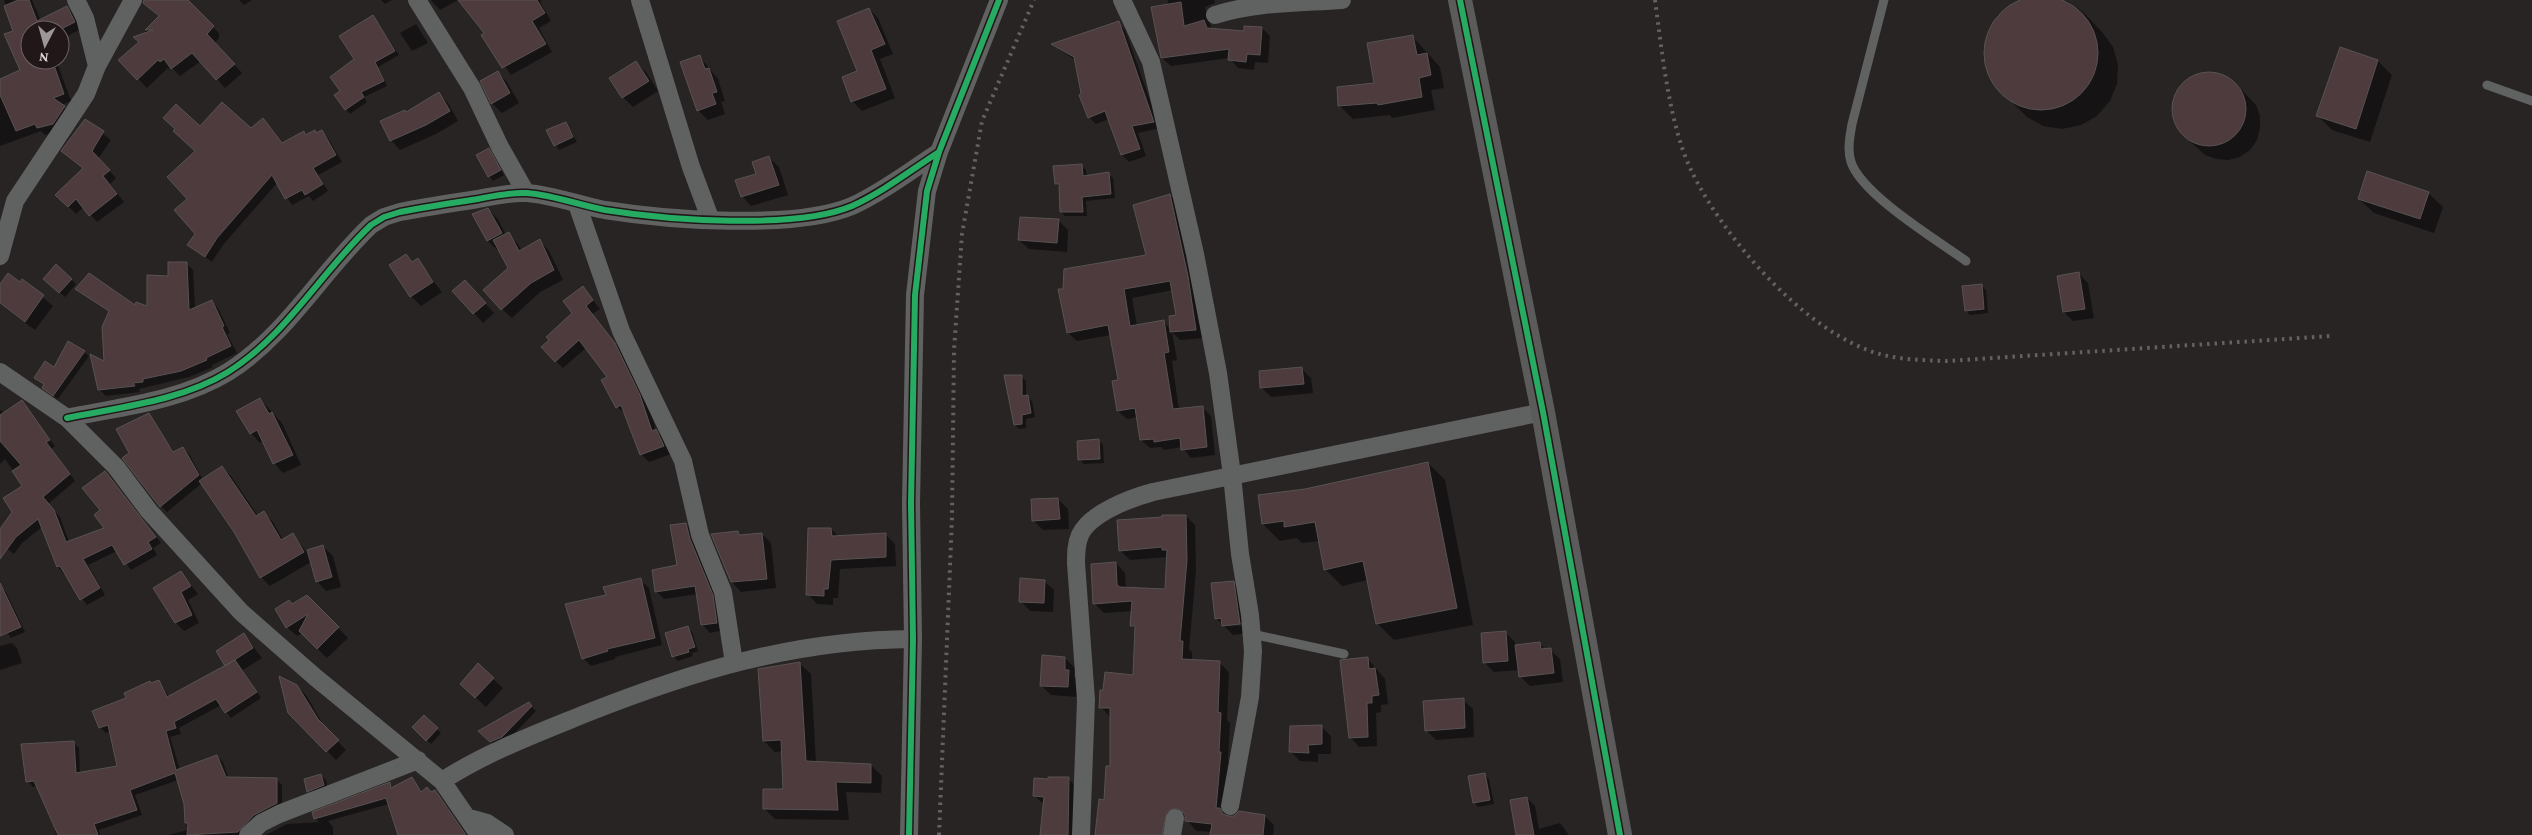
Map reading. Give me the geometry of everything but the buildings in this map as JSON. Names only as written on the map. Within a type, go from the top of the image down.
[{"type":"street","points":[[76,0],[85,18],[97,66]]},
{"type":"street","points":[[0,256],[15,201],[86,94],[97,66],[134,0]]},
{"type":"street","points":[[417,0],[472,88],[500,147],[526,193]]},
{"type":"street","points":[[640,0],[691,167],[710,218]]},
{"type":"street","points":[[909,835],[913,639],[910,503],[915,295],[928,191],[939,152],[1000,0]]},
{"type":"street","points":[[1122,0],[1151,62],[1195,254],[1218,373],[1232,475],[1240,554],[1252,634],[1250,697],[1230,806]]},
{"type":"street","points":[[1215,15],[1236,8],[1342,0]]},
{"type":"street","points":[[1460,0],[1543,412],[1620,835]]},
{"type":"street","points":[[67,418],[175,394],[226,373],[266,342],[360,235],[384,217],[409,210],[526,193],[622,212],[710,218],[797,218],[826,214],[852,206],[883,190],[939,152]]},
{"type":"street","points":[[577,204],[621,331],[683,461],[700,535],[723,592],[734,663]]},
{"type":"street","points":[[0,372],[67,418],[116,467],[149,512],[242,612],[315,676],[442,781],[479,835]]},
{"type":"street","points":[[1081,835],[1086,700],[1076,547],[1081,534],[1107,511],[1132,498],[1232,475],[1543,412]]},
{"type":"street","points":[[442,781],[475,762],[544,730],[661,684],[734,663],[833,643],[913,639]]},
{"type":"street","points":[[248,835],[261,823],[279,814],[418,760]]},
{"type":"street","points":[[469,818],[487,823],[505,835]]},
{"type":"lane","points":[[1884,0],[1852,124],[1849,144],[1850,161],[1858,176],[1872,192],[1966,261]]},
{"type":"lane","points":[[2487,85],[2532,100]]},
{"type":"lane","points":[[1252,634],[1344,654]]},
{"type":"railway","points":[[939,835],[952,518],[954,350],[962,234],[982,121],[1034,0]]},
{"type":"railway","points":[[1655,0],[1667,87],[1677,131],[1683,152],[1705,195],[1722,222],[1742,248],[1788,298],[1813,319],[1839,336],[1865,349],[1875,353],[1906,359],[1947,361],[2331,336]]},
{"type":"cycle path","points":[[909,835],[913,639],[911,503],[915,295],[927,191],[939,152],[999,0]]},
{"type":"cycle path","points":[[1460,0],[1543,412],[1620,835]]},
{"type":"cycle path","points":[[67,418],[150,402],[190,390],[228,372],[249,357],[286,322],[353,243],[371,225],[384,217],[400,212],[521,193],[537,194],[605,210],[662,217],[730,221],[798,218],[828,213],[852,206],[886,188],[939,152]]}]
